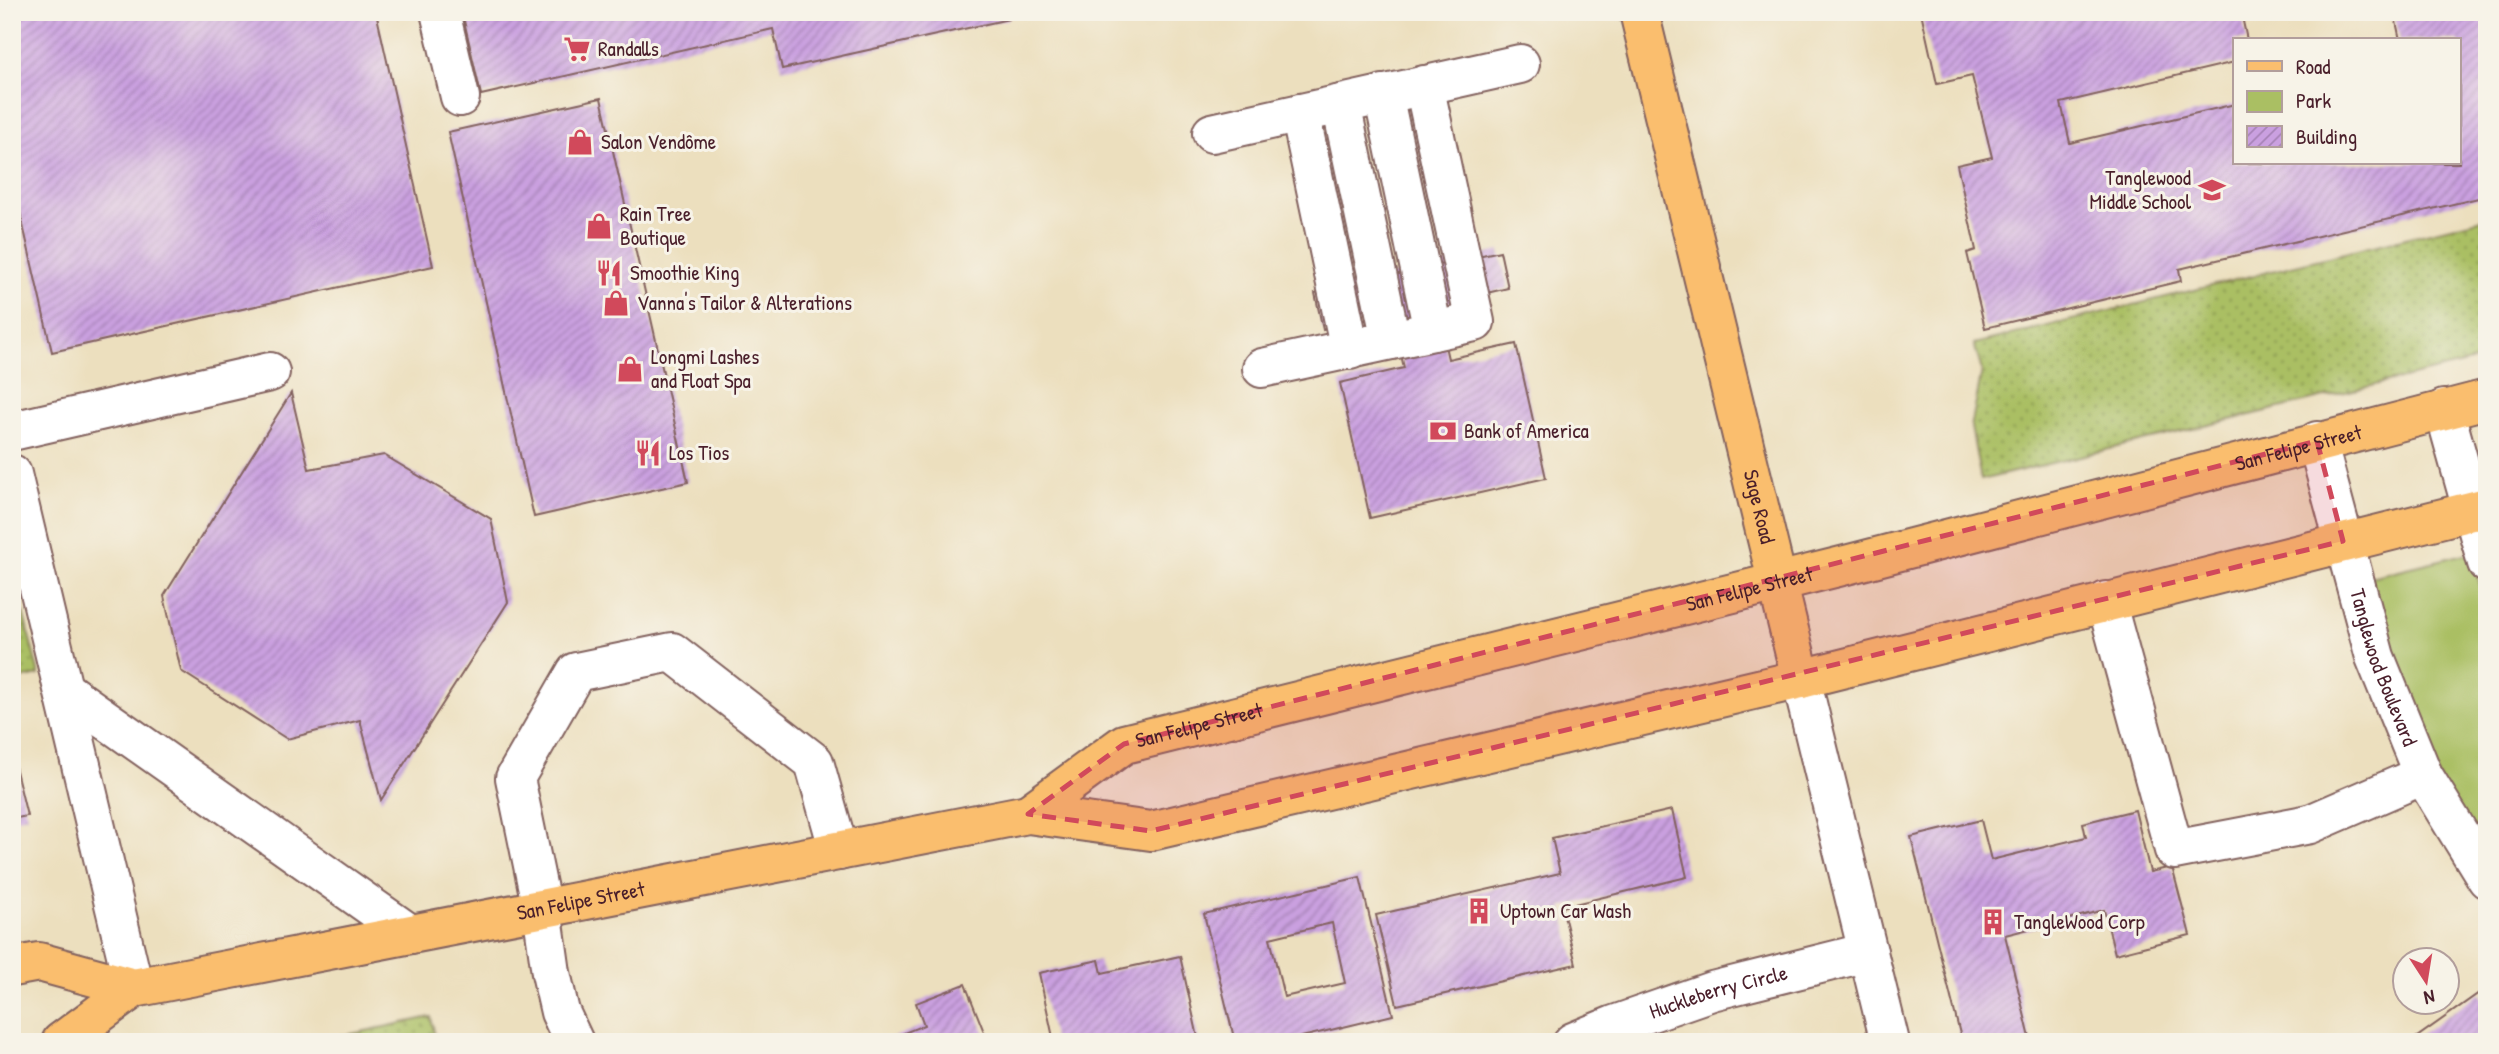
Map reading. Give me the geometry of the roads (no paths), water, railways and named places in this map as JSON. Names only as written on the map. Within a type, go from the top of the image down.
[{"type":"main road","name":"Sage Road","points":[[1639,12],[1801,678]]},
{"type":"main road","name":"San Felipe Street","points":[[1028,814],[1124,744],[1779,582],[2487,398]]},
{"type":"main road","name":"San Felipe Street","points":[[61,1042],[134,988],[1028,814],[1151,831],[1801,678],[2480,509]]},
{"type":"main road","name":"San Felipe Street","points":[[12,967],[39,962],[134,988]]},
{"type":"street","points":[[440,12],[460,97]]},
{"type":"street","points":[[1212,133],[1520,64]]},
{"type":"street","points":[[1362,99],[1402,338]]},
{"type":"street","points":[[1362,99],[1402,338]]},
{"type":"street","points":[[1262,368],[1475,322],[1362,99]]},
{"type":"street","points":[[12,431],[270,372]]},
{"type":"street","points":[[2444,409],[2480,509],[2487,563]]},
{"type":"street","name":"Tanglewood Boulevard","points":[[2317,441],[2375,657],[2423,775],[2487,879]]},
{"type":"street","points":[[12,474],[134,988]]},
{"type":"street","points":[[2106,601],[2174,850],[2310,824],[2423,775]]},
{"type":"street","points":[[574,1042],[559,1012],[542,909],[515,778],[576,672],[673,652],[814,762],[839,851]]},
{"type":"street","name":"Sage Road","points":[[1801,678],[1889,1042]]},
{"type":"street","points":[[64,690],[410,934]]},
{"type":"street","name":"Huckleberry Circle","points":[[1573,1042],[1712,991],[1868,952]]},
{"type":"place","name":"Randalls","points":[[577,49]]},
{"type":"place","name":"Salon Vendôme","points":[[580,142]]},
{"type":"place","name":"Tanglewood Middle School","points":[[2212,190]]},
{"type":"place","name":"Rain Tree Boutique","points":[[599,226]]},
{"type":"place","name":"Smoothie King","points":[[609,273]]},
{"type":"place","name":"Vanna's Tailor & Alterations","points":[[616,303]]},
{"type":"place","name":"Longmi Lashes and Float Spa","points":[[630,369]]},
{"type":"place","name":"Bank of America","points":[[1443,431]]},
{"type":"place","name":"Los Tios","points":[[648,453]]},
{"type":"place","name":"Uptown Car Wash","points":[[1479,911]]},
{"type":"place","name":"TangleWood Corp","points":[[1993,922]]}]
